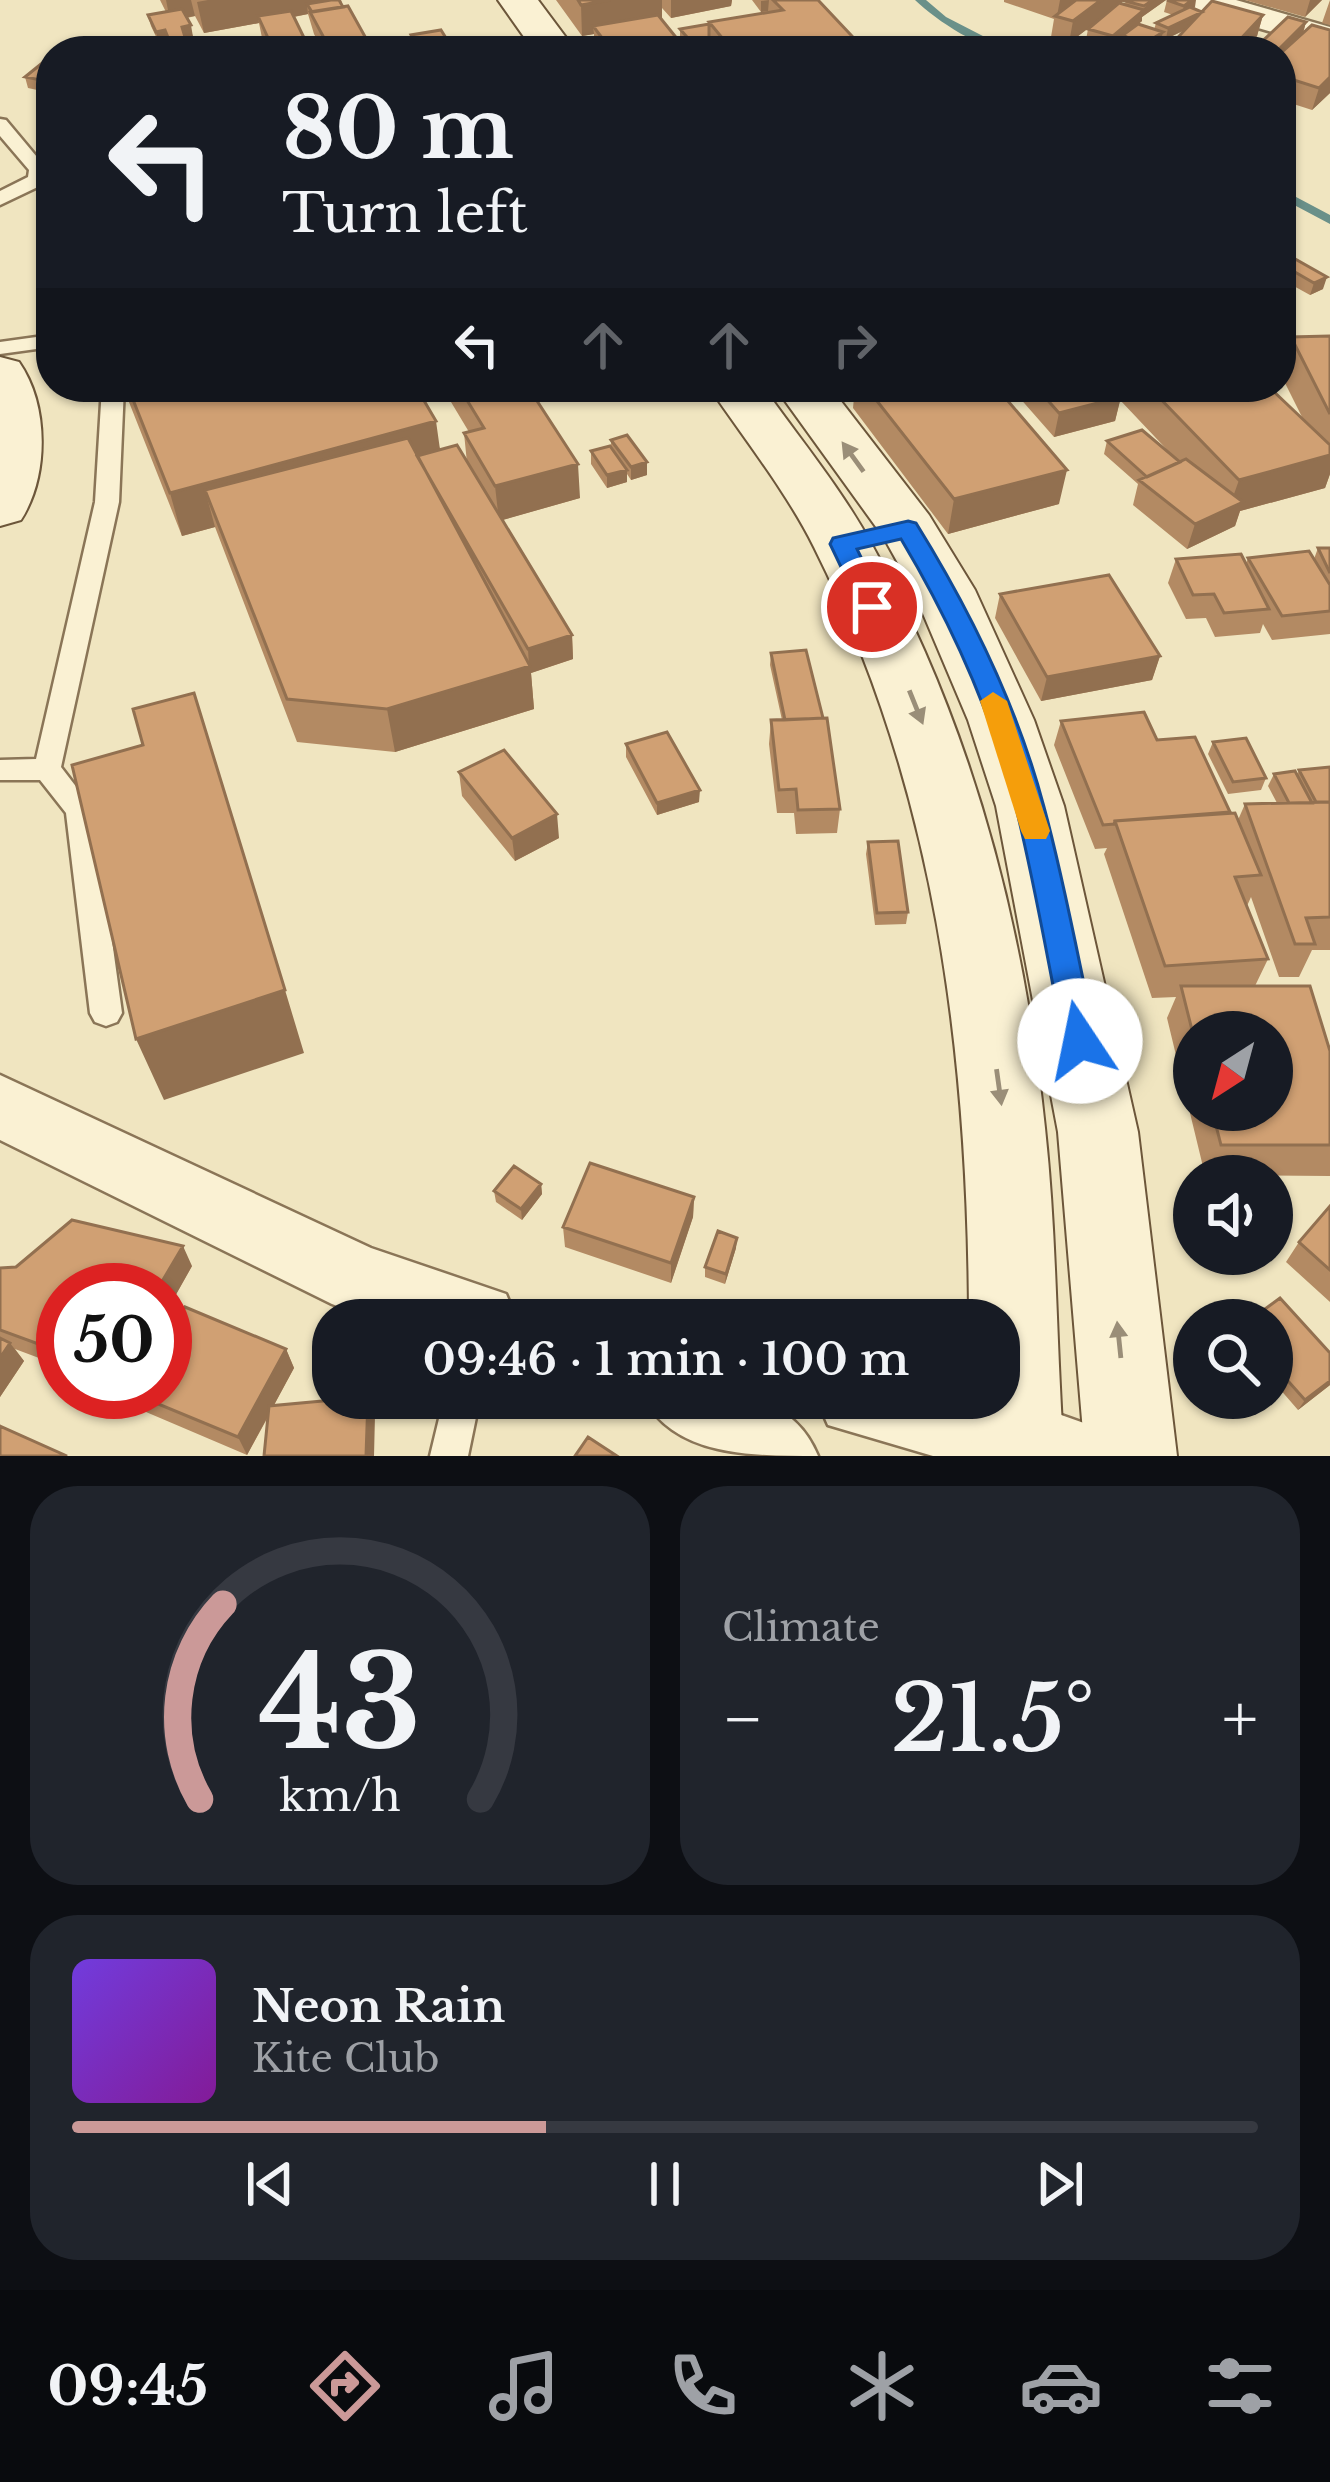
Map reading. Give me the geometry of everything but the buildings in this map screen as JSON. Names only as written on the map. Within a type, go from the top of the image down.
[{"type":"main road","points":[[475,0],[499,36]]},
{"type":"main road","points":[[518,0],[544,36]]},
{"type":"main road","points":[[0,373],[13,405],[15,458],[0,507]]},
{"type":"main road","points":[[750,402],[875,537],[944,590],[1001,720],[1046,874],[1098,1132],[1131,1456]]},
{"type":"main road","points":[[809,402],[875,537],[892,646],[929,739],[977,932],[1005,1127],[1035,1450]]},
{"type":"street","points":[[1198,0],[1330,38]]},
{"type":"street","points":[[0,1106],[358,1279],[417,1299]]},
{"type":"street","points":[[717,1419],[778,1456]]},
{"type":"street","points":[[928,1419],[1035,1450]]},
{"type":"lane","points":[[0,124],[36,167]]},
{"type":"lane","points":[[0,200],[36,181]]},
{"type":"lane","points":[[0,348],[36,342]]},
{"type":"lane","points":[[47,770],[82,596],[107,502],[112,402]]},
{"type":"lane","points":[[0,770],[47,770]]},
{"type":"lane","points":[[47,770],[80,810],[106,1013]]},
{"type":"lane","points":[[449,1456],[457,1419]]},
{"type":"waterway","points":[[920,0],[942,19],[977,36]]},
{"type":"waterway","points":[[1296,201],[1330,220]]},
{"type":"slow traffic","points":[[993,701],[1036,831]]},
{"type":"route","points":[[872,607],[842,544],[908,529],[944,590],[1001,720],[1030,806],[1080,1041]]}]
